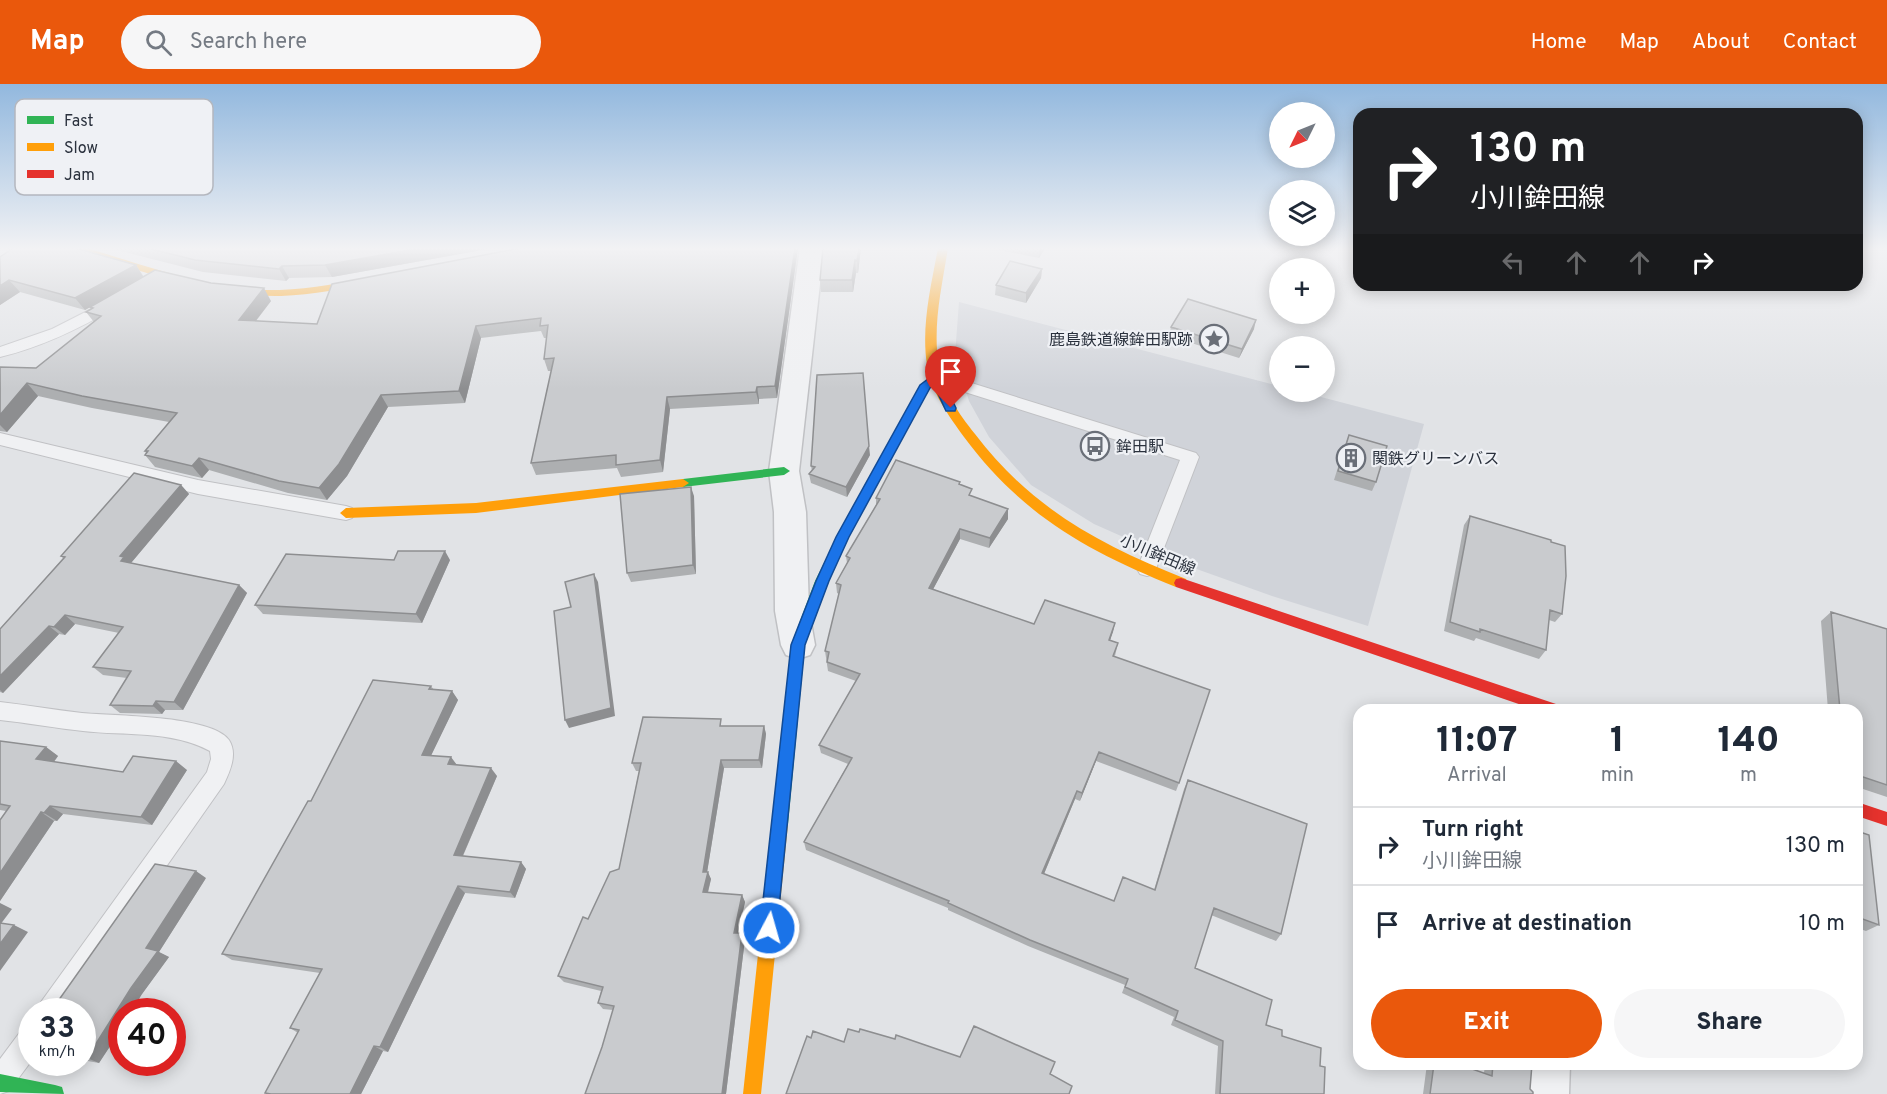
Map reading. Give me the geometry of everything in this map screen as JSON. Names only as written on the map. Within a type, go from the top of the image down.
[{"type":"street","points":[[798,645],[792,611],[790,512],[784,471],[806,295]]},
{"type":"street","name":"小川鉾田線","points":[[938,295],[932,352],[936,377],[944,398],[956,418],[992,465],[1014,490],[1042,512],[1076,533],[1147,569],[1201,590],[1538,704]]},
{"type":"street","points":[[752,1094],[798,645],[822,581],[843,537],[905,421],[926,385],[936,377]]},
{"type":"street","points":[[346,513],[476,508],[784,471]]},
{"type":"street","points":[[1863,811],[1887,819]]},
{"type":"street","points":[[1546,1094],[1548,1070]]},
{"type":"street","points":[[0,1082],[55,1094]]},
{"type":"lane","points":[[0,352],[25,347],[74,327],[123,297]]},
{"type":"lane","points":[[936,377],[1190,457],[1147,569]]},
{"type":"lane","points":[[0,439],[198,487],[346,513]]},
{"type":"lane","points":[[0,711],[85,722],[159,728],[205,736],[220,745],[222,759],[216,777],[59,998]]},
{"type":"lane","points":[[0,1082],[18,1057]]},
{"type":"shaded area","points":[[959,302],[1269,383],[1269,402],[1335,401],[1424,424],[1368,626],[1272,596],[1191,567],[1094,524],[1031,485],[989,437],[969,401],[955,355]]},
{"type":"building","points":[[64,295],[80,295],[75,298]]},
{"type":"building","points":[[111,295],[258,295],[239,320],[317,324],[328,295],[788,295],[775,386],[757,387],[756,392],[667,397],[660,460],[616,465],[616,455],[531,463],[554,358],[544,359],[548,325],[540,326],[541,318],[476,326],[459,391],[381,395],[339,464],[319,488],[279,481],[199,458],[192,466],[145,455],[148,451],[145,451],[177,413],[82,396],[27,383],[0,415],[0,367],[36,368],[101,316],[86,312],[93,308],[90,307]]},
{"type":"building","points":[[1188,299],[1256,320],[1242,349],[1171,327]]},
{"type":"building","points":[[863,373],[869,446],[846,487],[809,474],[815,467],[811,466],[817,375]]},
{"type":"building","points":[[1349,435],[1387,446],[1376,482],[1338,471]]},
{"type":"building","points":[[896,460],[960,482],[959,484],[972,489],[969,495],[1008,509],[990,538],[960,529],[929,588],[1034,624],[1045,600],[1115,623],[1109,640],[1118,643],[1113,656],[1210,690],[1179,783],[1099,752],[1082,793],[1077,791],[1042,873],[1114,901],[1123,877],[1155,890],[1188,780],[1307,824],[1281,934],[1214,908],[1195,968],[1272,1000],[1266,1025],[1282,1030],[1282,1036],[1321,1048],[1320,1066],[1325,1067],[1324,1094],[1220,1094],[1223,1041],[1175,1020],[1178,1011],[1125,987],[1128,979],[1030,940],[948,903],[949,901],[804,842],[852,758],[819,745],[860,674],[827,662],[829,652],[825,651],[841,585],[836,583],[850,558],[846,556],[880,499],[876,498]]},
{"type":"building","points":[[134,473],[181,485],[120,556],[124,557],[121,561],[239,585],[174,702],[156,701],[153,706],[110,705],[131,671],[93,667],[123,627],[65,615],[54,627],[49,626],[0,676],[0,629],[65,557],[61,556]]},
{"type":"building","points":[[691,487],[693,565],[627,573],[620,494]]},
{"type":"building","points":[[1470,516],[1565,546],[1566,576],[1562,614],[1550,610],[1546,650],[1450,622]]},
{"type":"building","points":[[398,551],[445,551],[416,614],[255,605],[286,554],[394,560]]},
{"type":"building","points":[[594,574],[611,708],[565,720],[554,611],[571,607],[565,582]]},
{"type":"building","points":[[1831,612],[1887,629],[1887,785],[1863,777],[1863,704],[1839,704]]},
{"type":"building","points":[[373,680],[431,686],[429,689],[452,691],[422,755],[451,757],[448,764],[491,768],[454,855],[521,862],[510,892],[458,886],[380,1047],[374,1046],[350,1094],[265,1093],[299,1030],[290,1028],[322,969],[222,954],[308,801],[311,801]]},
{"type":"building","points":[[643,717],[721,719],[720,726],[764,726],[759,760],[721,760],[703,872],[708,872],[703,892],[742,895],[734,933],[742,933],[722,1094],[585,1094],[614,1006],[598,1003],[603,987],[558,976],[583,917],[588,919],[610,872],[619,869],[641,763],[632,763]]},
{"type":"building","points":[[0,741],[46,747],[36,759],[123,772],[133,756],[176,761],[141,817],[50,806],[44,813],[41,812],[0,873],[0,820],[10,806],[0,804]]},
{"type":"building","points":[[1863,833],[1869,835],[1879,925],[1863,919]]},
{"type":"building","points":[[155,864],[196,871],[146,948],[158,951],[125,998],[108,998],[108,1025],[96,1044],[96,998],[60,998]]},
{"type":"building","points":[[0,923],[14,925],[0,944]]},
{"type":"building","points":[[974,1026],[1055,1062],[1050,1074],[1072,1086],[1069,1094],[786,1094],[807,1036],[811,1038],[813,1031],[844,1042],[848,1029],[859,1032],[860,1029],[895,1039],[896,1035],[960,1057]]},
{"type":"building","points":[[1433,1070],[1475,1070],[1492,1076],[1492,1070],[1532,1070],[1530,1089],[1533,1094],[1430,1094]]},
{"type":"traffic: fast","points":[[780,824],[798,645],[822,581],[843,537],[905,421],[926,385],[936,377]]},
{"type":"traffic: fast","points":[[683,483],[784,471]]},
{"type":"traffic: fast","points":[[0,1083],[55,1094]]},
{"type":"traffic: slow","points":[[936,295],[931,336],[935,374],[949,405],[985,456],[1033,504],[1059,523],[1116,556],[1181,583]]},
{"type":"traffic: slow","points":[[346,513],[476,508],[683,483]]},
{"type":"traffic: slow","points":[[752,1094],[780,824]]},
{"type":"traffic: jam","points":[[1181,583],[1538,704]]},
{"type":"traffic: jam","points":[[1863,811],[1887,819]]},
{"type":"place","name":"鹿島鉄道線鉾田駅跡","points":[[1214,339]]},
{"type":"place","name":"鉾田駅","points":[[1095,446]]},
{"type":"place","name":"関鉄グリーンバス","points":[[1351,458]]},
{"type":"route","points":[[769,928],[798,645],[822,581],[843,537],[905,421],[926,385],[936,377],[944,398],[951,408]]}]
